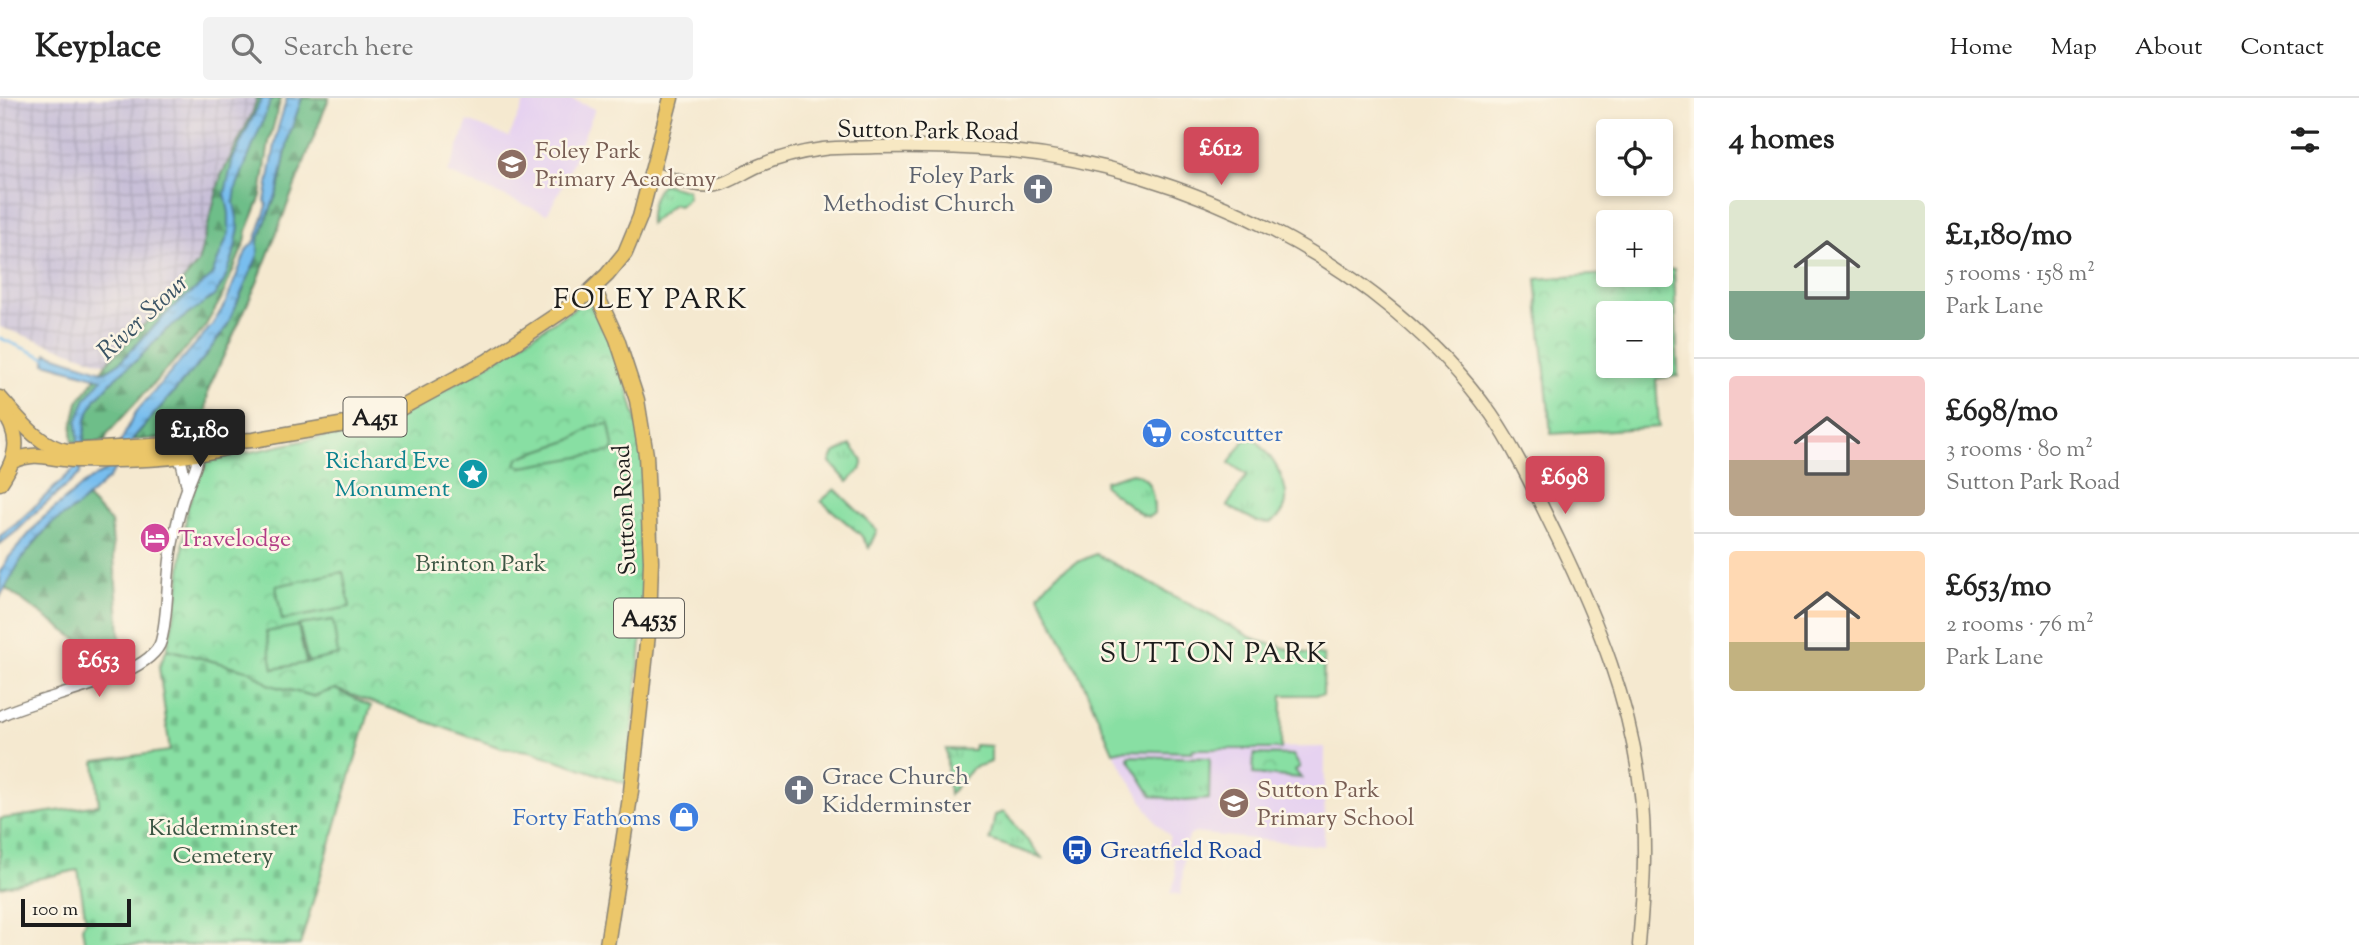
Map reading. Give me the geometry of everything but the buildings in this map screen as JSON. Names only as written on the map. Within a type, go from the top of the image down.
[{"type":"main road","name":"A451","points":[[13,461],[35,454],[106,453],[143,447],[198,449],[312,431],[383,415],[420,399],[486,362],[594,289],[628,248],[640,217],[671,98]]},
{"type":"main road","name":"Sutton Park Road","points":[[650,173],[693,183],[716,185],[783,157],[829,148],[973,148],[1049,157],[1119,171],[1215,202],[1300,246],[1401,314],[1461,376],[1497,423],[1515,451],[1590,604],[1623,701],[1636,755],[1642,797],[1644,847],[1639,945]]},
{"type":"main road","name":"Sutton Road","points":[[594,289],[617,339],[637,400],[646,455],[651,561],[649,625],[631,791],[607,945]]},
{"type":"main road","name":"A451","points":[[0,398],[42,442],[62,455],[83,460],[106,453],[128,460],[178,457],[198,449]]},
{"type":"main road","points":[[0,407],[16,436],[13,461],[0,483]]},
{"type":"street","points":[[0,716],[27,704],[111,678],[148,658],[157,650],[163,629],[171,551],[187,488],[195,470],[198,449]]},
{"type":"street","points":[[178,457],[187,488]]},
{"type":"shaded area","points":[[0,98],[257,98],[252,114],[221,176],[198,263],[162,306],[106,364],[0,327]]},
{"type":"shaded area","name":"Foley Park Primary Academy","points":[[526,98],[568,98],[595,109],[564,183],[547,214],[448,173],[468,121],[509,137]]},
{"type":"shaded area","name":"Sutton Park Primary School","points":[[1325,747],[1324,846],[1194,833],[1190,835],[1185,847],[1181,895],[1170,893],[1176,878],[1174,857],[1166,855],[1170,836],[1156,823],[1113,752]]},
{"type":"green space","points":[[257,98],[281,98],[269,142],[261,196],[221,299],[203,330],[107,434],[105,442],[72,442],[78,402],[106,364],[162,306],[198,263],[221,176],[252,114]]},
{"type":"green space","points":[[302,98],[329,98],[257,283],[208,390],[206,412],[221,413],[220,435],[132,440],[203,359],[227,326],[258,255],[258,241],[278,190],[289,136]]},
{"type":"green space","points":[[663,184],[687,190],[688,198],[679,206],[673,204],[650,224],[652,202]]},
{"type":"green space","points":[[1674,269],[1678,376],[1673,377],[1673,301],[1596,301],[1596,378],[1663,378],[1656,379],[1659,427],[1551,434],[1536,279],[1596,275],[1596,287],[1673,287]]},
{"type":"green space","name":"Brinton Park","points":[[595,295],[614,340],[644,447],[649,564],[627,784],[530,751],[501,748],[335,689],[313,696],[270,685],[250,671],[167,649],[178,598],[187,509],[207,455],[247,453],[359,429],[399,417],[487,365]]},
{"type":"green space","points":[[609,424],[614,451],[523,467],[516,465],[518,459],[523,456],[571,440],[593,426]]},
{"type":"green space","points":[[1252,436],[1269,455],[1286,492],[1280,515],[1270,523],[1258,522],[1227,506],[1247,475],[1229,463],[1247,437]]},
{"type":"green space","points":[[851,445],[863,461],[860,470],[848,482],[830,462],[834,453]]},
{"type":"green space","points":[[1132,473],[1143,478],[1150,488],[1154,513],[1149,517],[1142,515],[1104,486],[1105,481]]},
{"type":"green space","points":[[835,489],[877,530],[869,548],[861,535],[821,501]]},
{"type":"green space","points":[[87,498],[111,522],[122,656],[107,661],[5,588],[21,559],[51,524]]},
{"type":"green space","points":[[1096,554],[1256,640],[1324,656],[1323,695],[1282,695],[1281,749],[1113,752],[1083,682],[1039,595],[1051,580],[1064,570]]},
{"type":"green space","points":[[343,572],[350,607],[282,620],[276,586]]},
{"type":"green space","points":[[333,620],[338,655],[308,662],[299,625]]},
{"type":"green space","points":[[298,626],[306,663],[273,669],[266,632]]},
{"type":"green space","name":"Kidderminster Cemetery","points":[[167,649],[251,671],[270,685],[313,696],[335,689],[371,706],[300,945],[85,945],[82,927],[86,921],[78,870],[0,887],[0,819],[99,805],[95,761],[170,751],[159,667]]},
{"type":"green space","points":[[974,745],[991,746],[991,762],[972,768],[949,795],[946,749],[974,750]]},
{"type":"green space","points":[[1254,754],[1293,755],[1300,767],[1295,770],[1301,778],[1253,774]]},
{"type":"green space","points":[[1128,758],[1210,758],[1209,799],[1185,801],[1152,796]]},
{"type":"green space","points":[[1004,812],[1042,858],[990,840],[995,815]]},
{"type":"water","points":[[262,98],[272,98],[236,188],[234,203],[239,228],[233,257],[224,281],[214,296],[166,330],[95,400],[86,419],[80,474],[0,544],[0,536],[74,469],[77,422],[86,399],[102,379],[45,363],[47,353],[105,372],[119,363],[173,307],[211,277],[229,233],[225,193],[233,159]]},
{"type":"water","points":[[287,98],[302,98],[289,136],[278,190],[258,241],[258,255],[227,326],[203,359],[134,437],[109,478],[77,507],[51,524],[36,541],[21,560],[0,597],[0,572],[9,557],[42,519],[85,483],[106,470],[136,412],[213,324],[226,302],[247,249],[255,241],[267,206],[265,201],[278,128]]},
{"type":"waterway","points":[[0,338],[48,359]]},
{"type":"place","name":"Foley Park Primary Academy","points":[[512,164]]},
{"type":"place","name":"Foley Park Methodist Church","points":[[1038,189]]},
{"type":"place","name":"costcutter","points":[[1157,433]]},
{"type":"place","name":"Richard Eve Monument","points":[[473,474]]},
{"type":"place","name":"Travelodge","points":[[155,538]]},
{"type":"place","name":"Grace Church Kidderminster","points":[[799,790]]},
{"type":"place","name":"Sutton Park Primary School","points":[[1234,803]]},
{"type":"place","name":"Forty Fathoms","points":[[684,817]]},
{"type":"place","name":"Greatfield Road","points":[[1077,850]]},
{"type":"district","name":"FOLEY PARK","points":[[651,298]]},
{"type":"district","name":"SUTTON PARK","points":[[1214,652]]},
{"type":"water label","name":"River Stour","points":[[142,316]]}]
